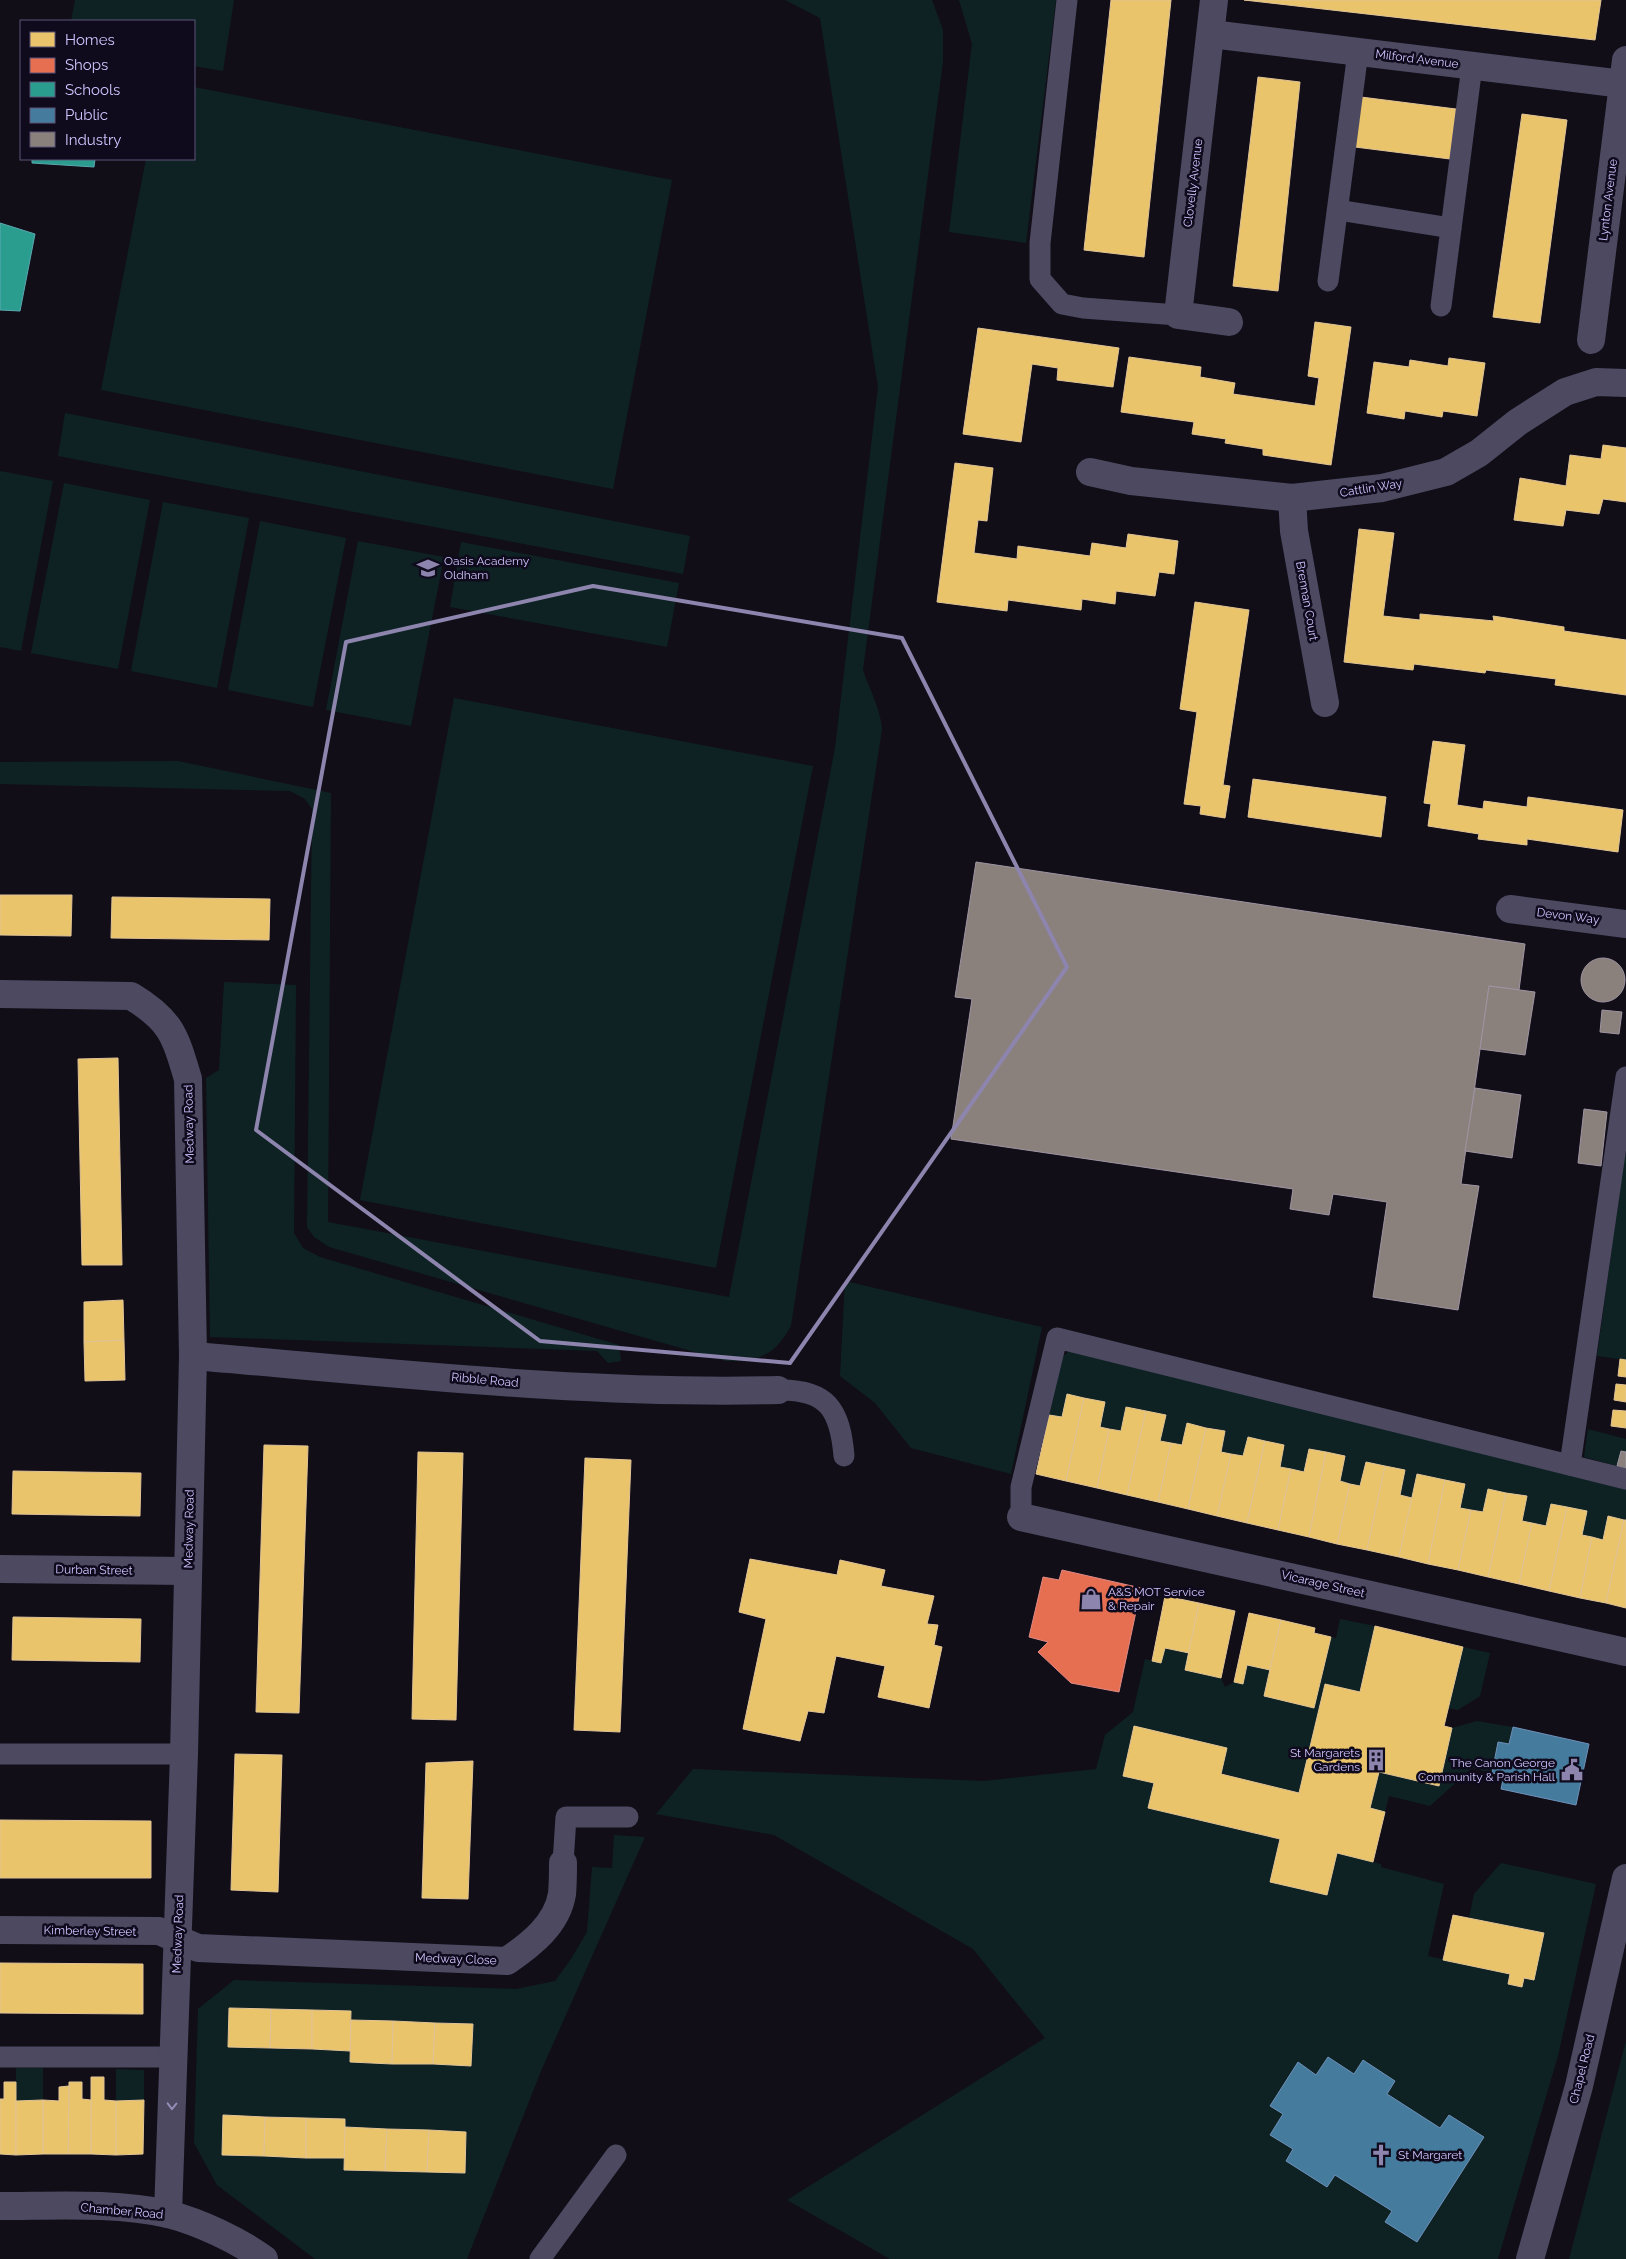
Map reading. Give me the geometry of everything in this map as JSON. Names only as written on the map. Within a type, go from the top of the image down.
[{"type":"street","name":"Clovelly Avenue","points":[[1178,315],[1214,0]]},
{"type":"street","name":"Milford Avenue","points":[[1211,34],[1472,66],[1624,72]]},
{"type":"street","name":"Lynton Avenue","points":[[1591,340],[1624,72]]},
{"type":"street","points":[[1178,315],[1229,322]]},
{"type":"street","name":"Cattlin Way","points":[[1090,472],[1131,481],[1292,498],[1382,488],[1446,472],[1479,453],[1518,422],[1565,392],[1596,382],[1626,383]]},
{"type":"street","name":"Brennan Court","points":[[1292,498],[1294,532],[1325,703]]},
{"type":"street","name":"Devon Way","points":[[1510,909],[1626,924]]},
{"type":"street","name":"Medway Road","points":[[0,994],[130,996],[149,1007],[164,1020],[177,1041],[188,1079],[193,1356],[184,1754],[168,2214]]},
{"type":"street","name":"Ribble Road","points":[[193,1356],[538,1384],[715,1392],[778,1390]]},
{"type":"street","name":"Vicarage Street","points":[[1021,1517],[1626,1652]]},
{"type":"street","name":"Durban Street","points":[[0,1568],[188,1571]]},
{"type":"street","name":"Medway Close","points":[[178,1940],[198,1948],[507,1961],[534,1943],[550,1922],[562,1896],[563,1864]]},
{"type":"street","name":"Chapel Road","points":[[1530,2259],[1579,2086],[1626,1878]]},
{"type":"street","name":"Kimberley Street","points":[[0,1930],[159,1931],[178,1940]]},
{"type":"street","name":"Chamber Road","points":[[0,2206],[70,2206],[136,2209],[168,2214],[218,2233],[264,2259]]},
{"type":"lane","points":[[1067,0],[1040,243],[1040,278],[1062,304],[1083,308],[1178,315]]},
{"type":"lane","points":[[1328,281],[1358,52]]},
{"type":"lane","points":[[1441,306],[1472,66]]},
{"type":"lane","points":[[1338,210],[1451,228]]},
{"type":"lane","points":[[1570,1465],[1626,1077]]},
{"type":"lane","points":[[1021,1517],[1021,1487],[1057,1338],[1626,1479]]},
{"type":"lane","points":[[778,1390],[799,1389],[817,1395],[831,1408],[839,1423],[844,1456]]},
{"type":"lane","points":[[0,1754],[184,1754]]},
{"type":"lane","name":"Medway Close","points":[[563,1864],[566,1817],[628,1817]]},
{"type":"lane","points":[[0,2057],[173,2057]]},
{"type":"lane","points":[[540,2259],[616,2154]]},
{"type":"highlighted area","points":[[593,586],[902,638],[1067,967],[790,1363],[540,1341],[256,1130],[346,642]]},
{"type":"green space","points":[[75,0],[234,0],[223,71],[195,66],[195,20],[71,20]]},
{"type":"green space","points":[[785,0],[932,0],[943,30],[943,61],[863,670],[877,706],[882,729],[791,1326],[778,1344],[765,1355],[748,1360],[726,1361],[329,1247],[314,1237],[307,1227],[312,809],[305,799],[290,791],[0,784],[0,762],[178,761],[331,793],[328,1222],[729,1297],[835,748],[878,387],[820,18]]},
{"type":"green space","points":[[959,0],[1056,0],[1026,243],[949,232],[972,44]]},
{"type":"green space","points":[[195,87],[672,180],[613,489],[101,390],[146,160],[195,160]]},
{"type":"green space","points":[[65,413],[690,536],[683,574],[58,456]]},
{"type":"green space","points":[[0,471],[53,481],[21,651],[0,647]]},
{"type":"green space","points":[[64,483],[150,500],[118,669],[31,653]]},
{"type":"green space","points":[[163,502],[249,518],[217,688],[131,671]]},
{"type":"green space","points":[[260,521],[346,538],[313,707],[228,690]]},
{"type":"green space","points":[[358,541],[444,557],[411,726],[326,710]]},
{"type":"green space","points":[[461,542],[679,583],[667,647],[450,607]]},
{"type":"green space","points":[[454,698],[813,766],[716,1268],[360,1200]]},
{"type":"green space","points":[[224,982],[296,985],[294,1233],[303,1248],[320,1257],[619,1345],[621,1361],[608,1363],[597,1351],[210,1337],[206,1078],[219,1070]]},
{"type":"green space","points":[[1626,1145],[1626,1360],[1597,1356]]},
{"type":"green space","points":[[845,1281],[1042,1327],[1011,1474],[911,1448],[875,1403],[840,1376]]},
{"type":"green space","points":[[1071,1350],[1626,1488],[1626,1520],[1608,1517],[1603,1540],[1522,1521],[1526,1497],[1488,1489],[1483,1512],[1460,1508],[1417,1474],[1412,1498],[1400,1495],[1405,1470],[1366,1462],[1360,1486],[1340,1481],[1345,1456],[1309,1449],[1304,1472],[1280,1467],[1284,1445],[1248,1437],[1243,1456],[1221,1452],[1225,1431],[1187,1423],[1182,1445],[1160,1441],[1166,1415],[1126,1407],[1121,1431],[1100,1427],[1105,1402],[1068,1394],[1062,1417],[1049,1415],[1063,1356]]},
{"type":"green space","points":[[1588,1429],[1626,1439],[1626,1452],[1621,1451],[1617,1466],[1584,1457]]},
{"type":"green space","points":[[1340,1619],[1375,1626],[1360,1692],[1325,1684],[1299,1793],[1221,1773],[1227,1748],[1134,1727],[1123,1775],[1154,1783],[1148,1808],[1280,1839],[1270,1882],[1327,1895],[1337,1853],[1381,1864],[1381,1867],[1444,1884],[1428,1956],[1510,1974],[1509,1984],[1522,1986],[1543,1933],[1469,1918],[1474,1894],[1501,1863],[1596,1884],[1558,2056],[1498,2259],[890,2259],[787,2200],[1045,2038],[973,1949],[774,1835],[656,1814],[693,1769],[984,1781],[1096,1769],[1105,1735],[1133,1712],[1145,1659],[1161,1663],[1165,1648],[1189,1653],[1185,1670],[1221,1678],[1225,1687],[1234,1682],[1243,1684],[1247,1665],[1270,1670],[1264,1696],[1314,1708],[1331,1637],[1336,1638]]},
{"type":"green space","points":[[1463,1647],[1490,1653],[1480,1696],[1458,1710],[1448,1708]]},
{"type":"green space","points":[[1477,1721],[1513,1727],[1509,1744],[1498,1742],[1492,1773],[1472,1768],[1430,1806],[1389,1796],[1385,1812],[1370,1808],[1379,1772],[1439,1786],[1452,1728]]},
{"type":"green space","points":[[614,1835],[645,1837],[541,2071],[467,2259],[315,2259],[217,2185],[194,2143],[198,2009],[234,1980],[516,1989],[555,1981],[587,1932],[592,1867],[612,1868]],"holes":[[[229,2008],[351,2011],[351,2020],[472,2024],[471,2065],[351,2062],[350,2051],[228,2047]],[[223,2115],[344,2119],[345,2127],[466,2132],[465,2173],[385,2171],[345,2158],[222,2155]]]},
{"type":"green space","points":[[1626,2041],[1626,2259],[1569,2259]]},
{"type":"green space","points":[[16,2068],[43,2068],[43,2100],[16,2101]]},
{"type":"green space","points":[[116,2069],[144,2070],[144,2100],[116,2101]]},
{"type":"building: Homes","points":[[1111,0],[1171,0],[1144,257],[1084,250]]},
{"type":"building: Homes","points":[[1244,0],[1601,0],[1595,40]]},
{"type":"building: Homes","points":[[1258,77],[1300,82],[1278,291],[1233,286]]},
{"type":"building: Homes","points":[[1361,97],[1456,109],[1450,159],[1355,147]]},
{"type":"building: Homes","points":[[1522,114],[1567,120],[1540,323],[1493,317]]},
{"type":"building: Homes","points":[[1315,322],[1351,327],[1331,465],[1263,455],[1263,449],[1225,443],[1226,439],[1192,434],[1194,422],[1121,412],[1129,357],[1201,367],[1200,377],[1235,383],[1233,394],[1315,406],[1319,378],[1308,376]]},
{"type":"building: Homes","points":[[978,328],[1119,348],[1113,387],[1057,380],[1058,368],[1032,364],[1021,442],[963,434]]},
{"type":"building: Homes","points":[[1449,358],[1485,363],[1477,416],[1443,411],[1442,417],[1405,411],[1404,419],[1367,413],[1374,362],[1409,367],[1410,360],[1448,366]]},
{"type":"building: Homes","points":[[1603,445],[1626,448],[1626,502],[1603,499],[1599,514],[1566,510],[1563,526],[1514,520],[1520,478],[1566,486],[1570,455],[1601,459]]},
{"type":"building: Homes","points":[[955,463],[993,468],[987,521],[978,520],[974,553],[1017,559],[1018,546],[1090,556],[1092,543],[1126,548],[1128,534],[1178,541],[1174,574],[1159,572],[1155,596],[1116,591],[1115,604],[1082,599],[1081,610],[1008,600],[1007,611],[937,602]]},
{"type":"building: Homes","points":[[1359,529],[1394,533],[1383,616],[1420,620],[1420,614],[1494,621],[1493,616],[1564,627],[1564,631],[1626,640],[1626,695],[1555,685],[1556,679],[1486,670],[1485,673],[1414,664],[1413,670],[1344,662]]},
{"type":"building: Homes","points":[[1195,602],[1249,610],[1223,785],[1230,786],[1225,818],[1200,814],[1201,806],[1184,804],[1197,712],[1180,709]]},
{"type":"building: Homes","points":[[1433,741],[1465,745],[1457,805],[1483,809],[1484,801],[1527,807],[1528,797],[1623,810],[1618,852],[1527,839],[1527,845],[1478,839],[1479,834],[1428,826],[1431,804],[1424,803]]},
{"type":"building: Homes","points":[[1253,779],[1386,797],[1381,837],[1248,817]]},
{"type":"building: Homes","points":[[0,895],[72,895],[71,936],[0,935]]},
{"type":"building: Homes","points":[[112,897],[270,899],[269,940],[111,938]]},
{"type":"building: Homes","points":[[118,1058],[122,1265],[82,1265],[78,1059]]},
{"type":"building: Homes","points":[[123,1300],[124,1340],[84,1342],[84,1302]]},
{"type":"building: Homes","points":[[124,1340],[125,1380],[85,1381],[84,1342]]},
{"type":"building: Homes","points":[[1620,1359],[1626,1360],[1626,1377],[1618,1376]]},
{"type":"building: Homes","points":[[1616,1384],[1626,1385],[1626,1402],[1614,1400]]},
{"type":"building: Homes","points":[[1067,1394],[1084,1398],[1066,1481],[1036,1474],[1049,1415],[1062,1417]]},
{"type":"building: Homes","points":[[1084,1398],[1105,1402],[1100,1427],[1109,1429],[1097,1488],[1066,1481]]},
{"type":"building: Homes","points":[[1126,1407],[1146,1411],[1127,1495],[1097,1488],[1109,1429],[1121,1431]]},
{"type":"building: Homes","points":[[1613,1410],[1626,1411],[1626,1428],[1611,1426]]},
{"type":"building: Homes","points":[[1146,1411],[1166,1415],[1160,1441],[1171,1443],[1158,1502],[1127,1495]]},
{"type":"building: Homes","points":[[1187,1423],[1206,1428],[1188,1509],[1158,1502],[1171,1443],[1182,1445]]},
{"type":"building: Homes","points":[[1206,1428],[1225,1431],[1221,1452],[1231,1454],[1217,1516],[1188,1509]]},
{"type":"building: Homes","points":[[1248,1437],[1265,1441],[1247,1523],[1217,1516],[1231,1454],[1243,1456]]},
{"type":"building: Homes","points":[[1265,1441],[1284,1445],[1280,1467],[1291,1469],[1278,1530],[1247,1523]]},
{"type":"building: Homes","points":[[264,1445],[308,1446],[299,1713],[256,1712]]},
{"type":"building: Homes","points":[[1309,1449],[1326,1452],[1309,1537],[1278,1530],[1291,1469],[1304,1472]]},
{"type":"building: Homes","points":[[418,1452],[463,1453],[456,1720],[412,1719]]},
{"type":"building: Homes","points":[[1326,1452],[1345,1456],[1340,1481],[1350,1484],[1337,1544],[1309,1537]]},
{"type":"building: Homes","points":[[585,1458],[631,1460],[620,1732],[574,1730]]},
{"type":"building: Homes","points":[[1366,1462],[1385,1466],[1367,1550],[1337,1544],[1350,1484],[1360,1486]]},
{"type":"building: Homes","points":[[1385,1466],[1405,1470],[1400,1495],[1412,1498],[1399,1557],[1367,1550]]},
{"type":"building: Homes","points":[[13,1471],[141,1473],[140,1516],[12,1514]]},
{"type":"building: Homes","points":[[1417,1474],[1445,1480],[1428,1564],[1399,1557]]},
{"type":"building: Homes","points":[[1445,1480],[1465,1484],[1460,1508],[1471,1510],[1458,1570],[1428,1564]]},
{"type":"building: Homes","points":[[1488,1489],[1506,1493],[1488,1577],[1458,1570],[1471,1510],[1483,1512]]},
{"type":"building: Homes","points":[[1506,1493],[1527,1496],[1522,1521],[1532,1523],[1519,1584],[1488,1577]]},
{"type":"building: Homes","points":[[1551,1504],[1567,1507],[1549,1591],[1519,1584],[1532,1523],[1546,1526]]},
{"type":"building: Homes","points":[[1567,1507],[1587,1511],[1582,1535],[1592,1537],[1580,1598],[1549,1591]]},
{"type":"building: Homes","points":[[1608,1516],[1624,1520],[1606,1603],[1580,1598],[1592,1537],[1603,1540]]},
{"type":"building: Homes","points":[[1624,1520],[1626,1520],[1626,1608],[1606,1603]]},
{"type":"building: Homes","points":[[750,1559],[837,1575],[840,1560],[885,1570],[881,1586],[934,1596],[927,1624],[938,1625],[934,1645],[942,1647],[929,1708],[878,1697],[885,1666],[836,1656],[824,1713],[808,1711],[800,1741],[743,1729],[766,1619],[739,1612]]},
{"type":"building: Homes","points":[[1165,1596],[1199,1603],[1189,1653],[1165,1648],[1161,1663],[1152,1661]]},
{"type":"building: Homes","points":[[1199,1603],[1235,1611],[1221,1678],[1185,1670]]},
{"type":"building: Homes","points":[[1249,1613],[1281,1620],[1270,1670],[1247,1665],[1243,1684],[1234,1682]]},
{"type":"building: Homes","points":[[13,1617],[141,1619],[140,1662],[12,1660]]},
{"type":"building: Homes","points":[[1281,1620],[1315,1628],[1314,1633],[1331,1637],[1314,1708],[1264,1696]]},
{"type":"building: Homes","name":"St Margarets Gardens","points":[[1375,1626],[1463,1647],[1444,1726],[1452,1728],[1439,1786],[1379,1772],[1370,1808],[1385,1812],[1373,1862],[1337,1853],[1327,1895],[1270,1882],[1280,1839],[1148,1808],[1154,1783],[1123,1776],[1134,1726],[1227,1748],[1221,1774],[1299,1793],[1325,1684],[1360,1692]]},
{"type":"building: Homes","points":[[235,1754],[282,1755],[278,1892],[231,1890]]},
{"type":"building: Homes","points":[[473,1761],[468,1899],[422,1898],[426,1763]]},
{"type":"building: Homes","points":[[0,1820],[151,1821],[151,1878],[0,1878]]},
{"type":"building: Homes","points":[[1453,1915],[1544,1933],[1534,1980],[1524,1978],[1522,1987],[1508,1984],[1510,1974],[1443,1960]]},
{"type":"building: Homes","points":[[0,1963],[143,1964],[143,2014],[0,2013]]},
{"type":"building: Homes","points":[[229,2008],[271,2009],[270,2048],[228,2047]]},
{"type":"building: Homes","points":[[271,2009],[312,2010],[312,2049],[270,2048]]},
{"type":"building: Homes","points":[[312,2010],[351,2011],[350,2051],[312,2049]]},
{"type":"building: Homes","points":[[351,2020],[393,2021],[392,2064],[350,2062]]},
{"type":"building: Homes","points":[[393,2021],[435,2023],[433,2064],[392,2064]]},
{"type":"building: Homes","points":[[435,2023],[473,2024],[471,2066],[433,2064]]},
{"type":"building: Homes","points":[[91,2077],[104,2077],[104,2100],[116,2101],[116,2155],[91,2154]]},
{"type":"building: Homes","points":[[4,2082],[16,2082],[16,2155],[0,2154],[0,2099],[4,2099]]},
{"type":"building: Homes","points":[[69,2082],[82,2082],[82,2099],[91,2100],[91,2154],[68,2154]]},
{"type":"building: Homes","points":[[69,2086],[68,2154],[43,2154],[43,2100],[59,2101],[59,2087]]},
{"type":"building: Homes","points":[[43,2100],[43,2154],[16,2155],[16,2101]]},
{"type":"building: Homes","points":[[144,2100],[143,2154],[116,2155],[116,2101]]},
{"type":"building: Homes","points":[[223,2115],[265,2117],[264,2156],[222,2155]]},
{"type":"building: Homes","points":[[265,2117],[306,2118],[306,2158],[264,2156]]},
{"type":"building: Homes","points":[[306,2118],[345,2119],[345,2158],[306,2158]]},
{"type":"building: Homes","points":[[345,2127],[387,2129],[385,2171],[344,2170]]},
{"type":"building: Homes","points":[[387,2129],[429,2130],[427,2172],[385,2171]]},
{"type":"building: Homes","points":[[429,2130],[466,2132],[465,2173],[427,2172]]},
{"type":"building: Shops","points":[[1062,1570],[1141,1588],[1119,1692],[1071,1683],[1038,1652],[1048,1642],[1029,1637],[1043,1577],[1059,1580]]},
{"type":"building: Schools","points":[[32,160],[95,160],[94,167],[32,163]]},
{"type":"building: Schools","points":[[0,223],[35,234],[20,311],[0,310]]},
{"type":"building: Public","points":[[1513,1727],[1589,1744],[1576,1805],[1501,1789],[1504,1775],[1492,1773],[1498,1742],[1509,1744]]},
{"type":"building: Public","name":"St Margaret","points":[[1328,2057],[1354,2074],[1363,2060],[1395,2081],[1387,2094],[1440,2128],[1449,2115],[1484,2137],[1417,2242],[1385,2222],[1392,2211],[1335,2175],[1327,2187],[1286,2161],[1293,2149],[1270,2135],[1283,2114],[1270,2106],[1298,2062],[1316,2075]]},
{"type":"building: Industry","points":[[976,862],[1525,944],[1519,990],[1489,986],[1461,1184],[1479,1186],[1458,1310],[1373,1297],[1387,1202],[1333,1194],[1329,1215],[1290,1209],[1293,1189],[951,1139],[972,999],[955,997]]},
{"type":"building: Industry","points":[[1603,958],[1615,962],[1621,968],[1625,980],[1621,992],[1615,998],[1603,1002],[1591,998],[1585,992],[1581,980],[1585,968],[1591,962]]},
{"type":"building: Industry","points":[[1489,986],[1535,992],[1525,1055],[1480,1049]]},
{"type":"building: Industry","points":[[1602,1010],[1622,1012],[1619,1034],[1600,1032]]},
{"type":"building: Industry","points":[[1475,1088],[1521,1095],[1512,1158],[1465,1151]]},
{"type":"building: Industry","points":[[1584,1109],[1607,1112],[1601,1166],[1578,1163]]},
{"type":"building: Industry","points":[[1621,1451],[1626,1452],[1626,1469],[1617,1466]]},
{"type":"place","name":"Oasis Academy Oldham","points":[[428,568]]},
{"type":"place","name":"A&S MOT Service & Repair","points":[[1091,1599]]},
{"type":"place","name":"St Margarets Gardens","points":[[1376,1760]]},
{"type":"place","name":"The Canon George Community & Parish Hall","points":[[1572,1770]]},
{"type":"place","name":"St Margaret","points":[[1381,2155]]}]
